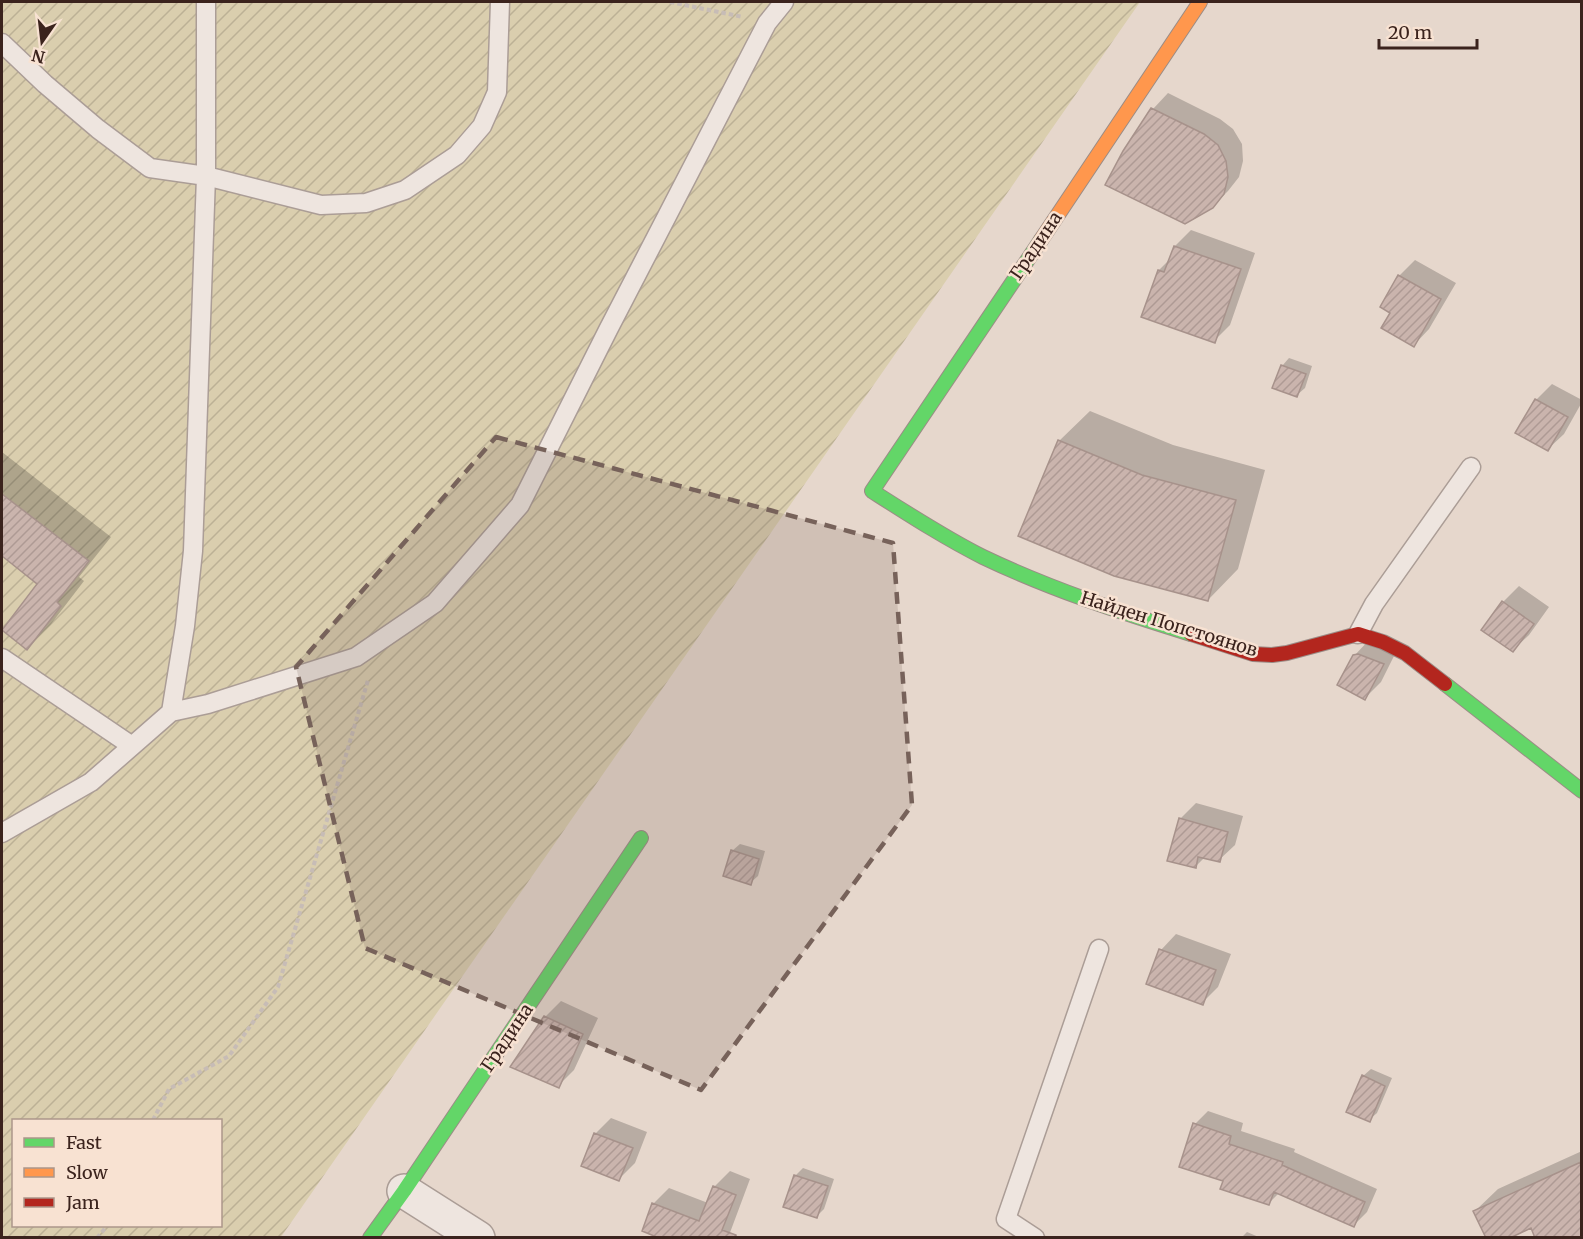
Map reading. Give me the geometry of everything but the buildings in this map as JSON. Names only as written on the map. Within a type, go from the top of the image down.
[{"type":"street","name":"Градина","points":[[872,491],[1200,2]]},
{"type":"street","name":"Найден Попстоянов","points":[[872,491],[958,544],[1058,589],[1129,615],[1253,654],[1287,653],[1358,634]]},
{"type":"street","points":[[1358,634],[1405,652],[1581,791]]},
{"type":"street","name":"Градина","points":[[370,1238],[641,838]]},
{"type":"street","points":[[404,1191],[478,1238]]},
{"type":"lane","points":[[171,712],[185,626],[193,551],[206,176],[206,2]]},
{"type":"lane","points":[[2,43],[45,84],[150,168],[206,176],[321,205],[366,203],[405,190],[457,155],[482,126],[497,92],[500,2]]},
{"type":"lane","points":[[2,833],[91,782],[171,712],[208,704],[356,657],[435,603],[520,505],[767,23],[784,2]]},
{"type":"lane","points":[[1358,634],[1374,604],[1471,467]]},
{"type":"lane","points":[[2,658],[132,746]]},
{"type":"lane","points":[[1035,1238],[1006,1219],[1100,949]]},
{"type":"path","points":[[670,2],[767,23]]},
{"type":"path","points":[[154,1119],[169,1089],[230,1056],[278,987],[379,642]]},
{"type":"highlighted area","points":[[496,437],[893,543],[912,805],[701,1090],[365,948],[296,667]]},
{"type":"shaded area","points":[[2,2],[1140,2],[281,1237],[2,1238]]},
{"type":"traffic: fast","points":[[1041,240],[872,491],[927,526],[1008,569],[1086,599],[1191,634]]},
{"type":"traffic: fast","points":[[1445,684],[1582,791]]},
{"type":"traffic: fast","points":[[370,1238],[641,838]]},
{"type":"traffic: slow","points":[[1041,240],[1200,2]]},
{"type":"traffic: jam","points":[[1191,634],[1253,654],[1272,655],[1358,634],[1383,642],[1405,653],[1445,684]]}]
